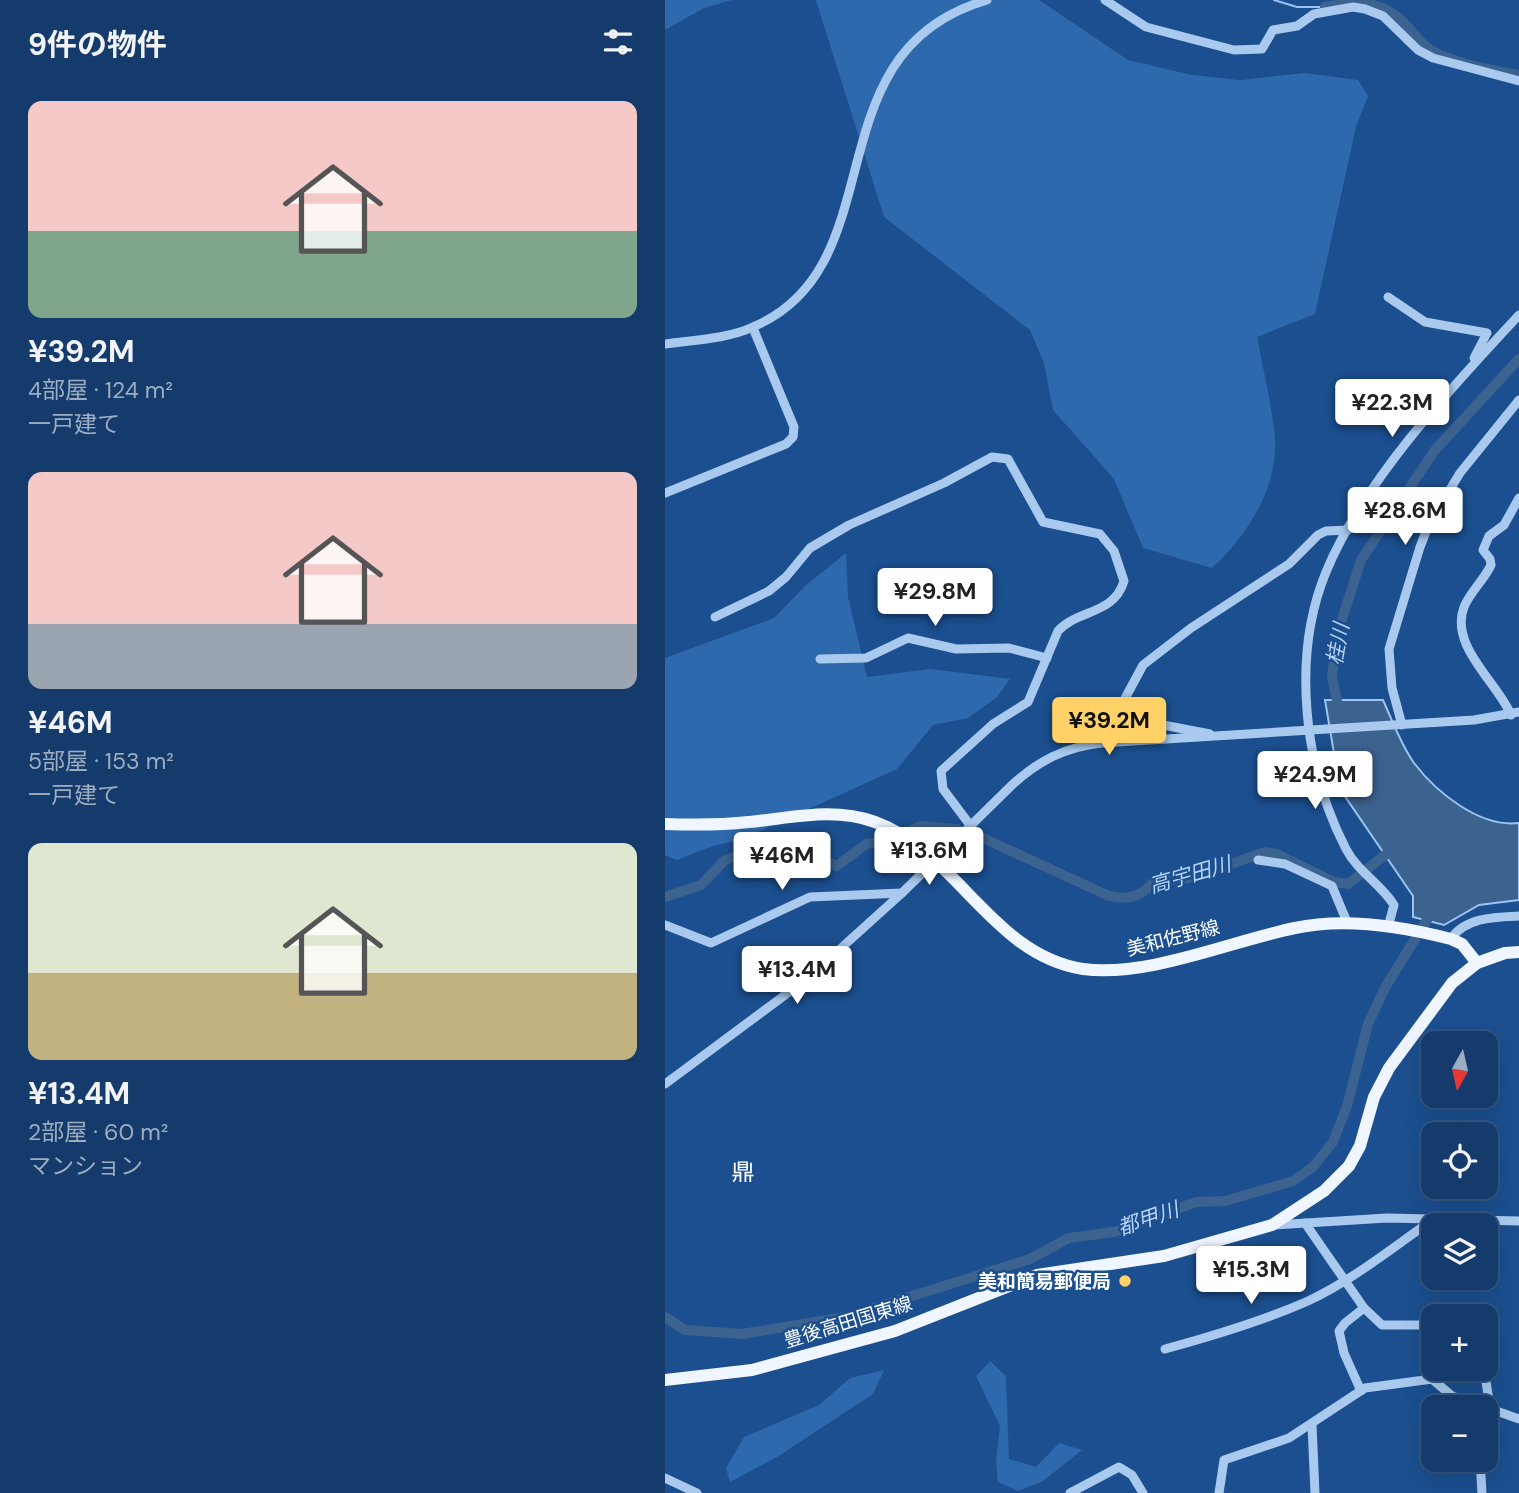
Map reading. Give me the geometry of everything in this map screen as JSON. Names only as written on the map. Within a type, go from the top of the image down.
[{"type":"main road","name":"美和佐野線","points":[[665,824],[735,823],[830,813],[872,821],[902,835],[935,860],[1019,941],[1044,956],[1082,968],[1136,968],[1297,927],[1347,922],[1447,938]]},
{"type":"main road","points":[[1447,938],[1462,944],[1477,963]]},
{"type":"main road","name":"豊後高田国東線","points":[[665,1380],[712,1377],[765,1367],[895,1331],[1037,1276],[1164,1256],[1272,1225],[1324,1191],[1349,1166],[1360,1146],[1374,1097],[1389,1068],[1437,999],[1477,963],[1504,953],[1519,952]]},
{"type":"street","points":[[665,344],[753,328],[792,302],[811,283],[826,260],[839,228],[874,102],[891,69],[928,29],[959,10],[987,0]]},
{"type":"street","points":[[1105,0],[1146,27],[1234,50],[1262,49],[1273,30],[1297,26],[1314,14],[1363,4],[1383,16],[1418,50],[1433,58],[1519,81]]},
{"type":"street","points":[[1388,297],[1425,323],[1487,333],[1466,372]]},
{"type":"street","points":[[1390,928],[1394,905],[1364,874],[1345,846],[1333,818],[1310,731],[1307,669],[1312,627],[1325,573],[1348,530],[1413,435],[1519,315]]},
{"type":"street","points":[[665,493],[786,444],[793,437],[794,427],[753,328]]},
{"type":"street","points":[[1401,725],[1392,688],[1389,649],[1420,547],[1429,524],[1460,473],[1517,404]]},
{"type":"street","points":[[715,617],[769,591],[786,577],[810,548],[849,525],[944,484],[992,457],[1003,456],[1017,470],[1034,509],[1043,522],[1100,534],[1114,551],[1124,575],[1122,589],[1111,602],[1062,626],[1042,664],[1034,695],[1028,702],[992,724],[940,773],[943,789],[970,825]]},
{"type":"street","points":[[1515,714],[1468,647],[1462,620],[1466,604],[1491,565],[1490,559],[1482,550],[1489,536],[1504,525],[1519,499]]},
{"type":"street","points":[[1101,743],[1139,669],[1151,658],[1191,628],[1279,571],[1318,535],[1325,531],[1348,530]]},
{"type":"street","points":[[820,659],[866,658],[908,638],[956,649],[1009,648],[1047,658]]},
{"type":"street","points":[[665,1084],[797,987],[902,893],[970,825],[1037,764],[1068,749],[1101,743],[1401,725],[1515,714]]},
{"type":"street","points":[[1116,716],[1201,731],[1212,736]]},
{"type":"street","points":[[1258,860],[1285,864],[1332,886],[1347,922]]},
{"type":"street","points":[[665,925],[711,943],[810,897],[902,893]]},
{"type":"street","points":[[1447,938],[1477,921],[1519,916]]},
{"type":"street","points":[[1272,1225],[1421,1219]]},
{"type":"street","points":[[1498,1221],[1519,1221]]},
{"type":"street","points":[[1305,1223],[1364,1308],[1382,1325],[1421,1325]]},
{"type":"street","points":[[1165,1349],[1293,1307],[1345,1280],[1421,1228]]},
{"type":"street","points":[[1361,1391],[1344,1353],[1339,1331],[1345,1322],[1364,1308]]},
{"type":"street","points":[[1219,1493],[1224,1460],[1275,1444],[1312,1425],[1361,1391],[1432,1379],[1451,1395]]},
{"type":"street","points":[[1498,1412],[1519,1419]]},
{"type":"street","points":[[1312,1425],[1315,1493]]},
{"type":"street","points":[[1070,1493],[1119,1467],[1128,1470],[1143,1493]]},
{"type":"street","points":[[1481,1472],[1482,1493]]},
{"type":"street","points":[[665,1478],[697,1493]]},
{"type":"shaded area","points":[[665,0],[732,0],[704,8],[665,30]]},
{"type":"shaded area","points":[[816,0],[1039,0],[1128,60],[1192,75],[1241,80],[1305,73],[1358,80],[1368,96],[1356,127],[1315,314],[1257,337],[1275,438],[1275,457],[1266,493],[1248,526],[1212,568],[1143,548],[1114,479],[1053,410],[1044,363],[1030,330],[884,217]]},
{"type":"shaded area","points":[[846,553],[848,597],[867,677],[930,669],[1010,679],[997,697],[968,718],[933,725],[897,769],[740,840],[713,846],[677,860],[665,855],[665,658],[774,618],[805,586]]},
{"type":"shaded area","points":[[1325,700],[1383,700],[1409,756],[1434,785],[1474,814],[1504,823],[1519,823],[1519,900],[1479,905],[1444,925],[1413,917],[1413,896],[1340,789]]},
{"type":"shaded area","points":[[990,1361],[1006,1376],[1009,1459],[1036,1467],[1059,1443],[1082,1450],[1043,1481],[1018,1491],[998,1482],[996,1461],[1000,1426],[976,1376]]},
{"type":"shaded area","points":[[884,1370],[873,1394],[777,1457],[730,1482],[726,1468],[744,1437],[819,1405],[850,1378]]},
{"type":"waterway","points":[[1274,0],[1297,7],[1325,7]]},
{"type":"waterway","points":[[1325,7],[1349,3],[1380,7],[1399,18],[1424,45],[1441,55],[1473,66],[1519,75]]},
{"type":"waterway","name":"桂川","points":[[1340,715],[1332,677],[1337,635],[1361,560],[1435,450],[1519,359]]},
{"type":"waterway","name":"高宇田川","points":[[665,897],[701,885],[724,861],[744,852],[783,846],[803,850],[837,866],[866,844],[893,840],[920,826],[957,829]]},
{"type":"waterway","name":"高宇田川","points":[[972,833],[1109,896],[1121,898],[1139,894],[1153,882],[1195,877],[1265,852],[1277,854],[1334,882],[1348,884],[1394,848]]},
{"type":"waterway","name":"都甲川","points":[[665,1317],[685,1330],[742,1334],[845,1317],[1030,1259],[1069,1238],[1114,1232],[1196,1202],[1225,1201],[1293,1181],[1313,1167],[1333,1142],[1347,1106],[1368,1024],[1386,986],[1433,910]]},
{"type":"place","name":"美和簡易郵便局","points":[[1125,1281]]},
{"type":"district","name":"鼎","points":[[743,1172]]}]
